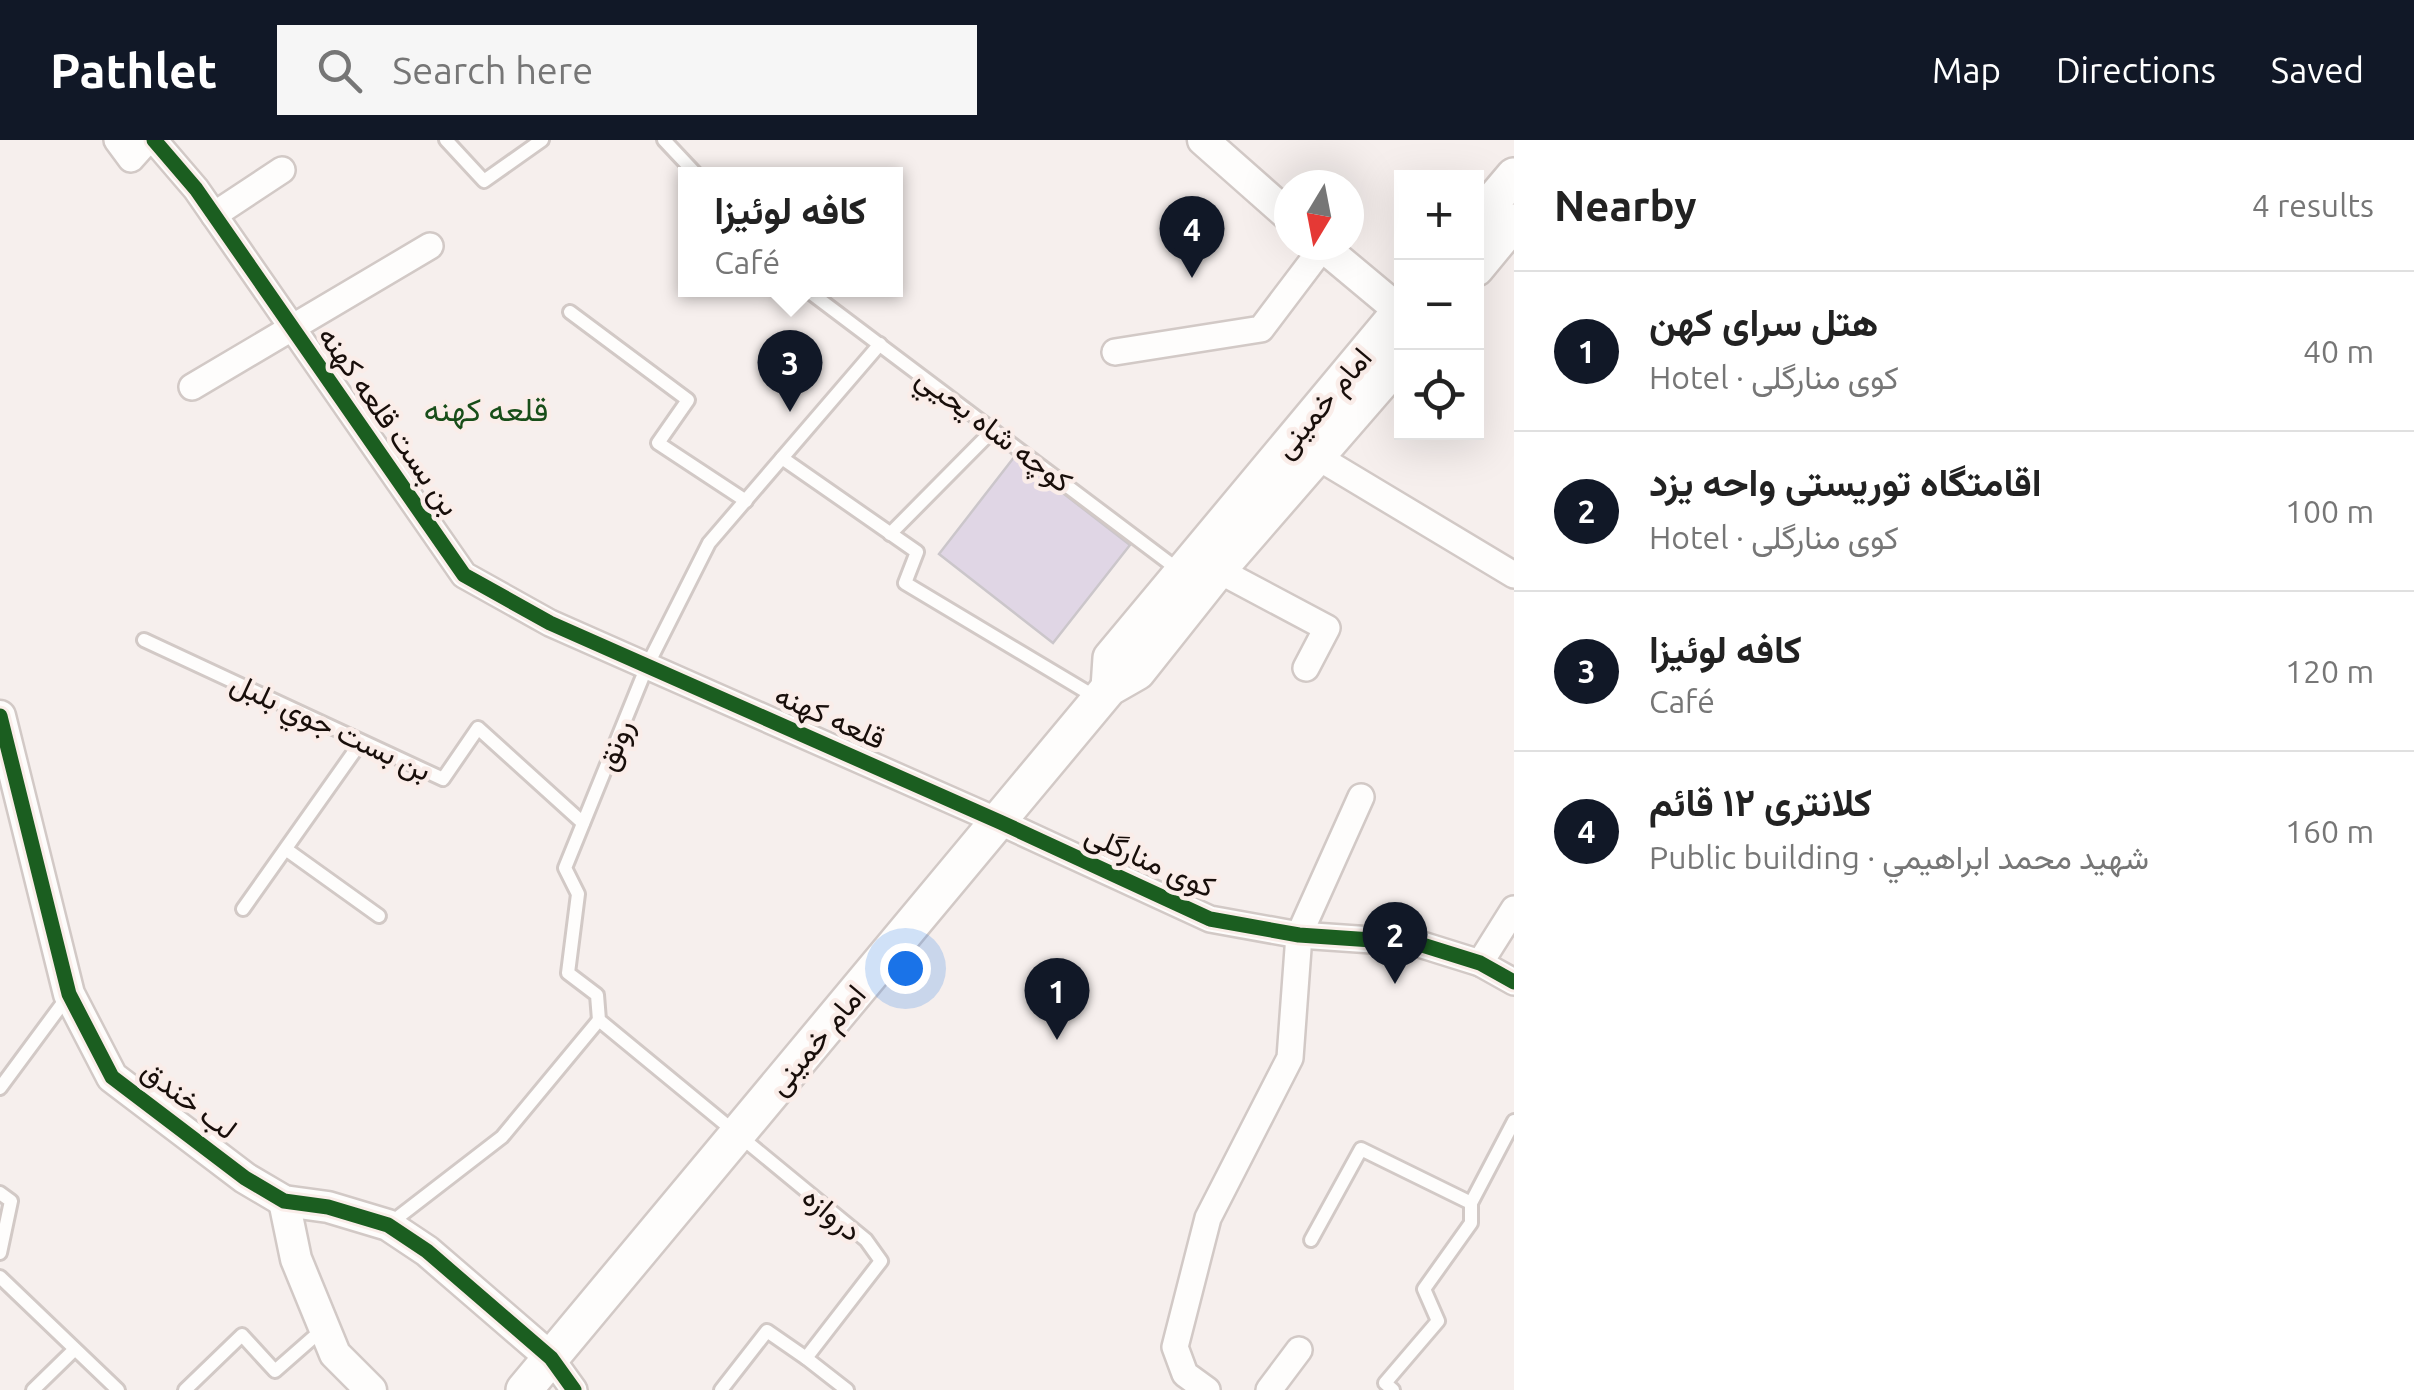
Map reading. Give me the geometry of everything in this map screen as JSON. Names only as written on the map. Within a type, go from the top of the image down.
[{"type":"main road","points":[[1484,212],[1514,176]]},
{"type":"main road","points":[[1483,260],[1514,222]]},
{"type":"main road","name":"امام خمینی","points":[[1104,694],[1110,658],[1394,319]]},
{"type":"main road","name":"امام خمینی","points":[[524,1390],[1104,694],[1137,672],[1218,570],[1394,367]]},
{"type":"street","points":[[117,140],[131,158],[158,146],[190,140]]},
{"type":"street","points":[[1203,140],[1274,203]]},
{"type":"street","name":"بن بست قلعه کهنه","points":[[158,146],[214,215],[464,575],[550,622],[643,664]]},
{"type":"street","points":[[214,215],[282,170]]},
{"type":"street","points":[[192,387],[430,246]]},
{"type":"street","points":[[1115,352],[1261,329],[1312,260]]},
{"type":"street","points":[[1339,260],[1394,305]]},
{"type":"street","points":[[1316,456],[1514,575]]},
{"type":"street","points":[[1218,570],[1327,628],[1306,668]]},
{"type":"street","name":"قلعه کهنه","points":[[643,664],[1000,822]]},
{"type":"street","name":"لب خندق","points":[[0,716],[69,994],[112,1076],[245,1178],[284,1202],[328,1207],[388,1225],[427,1251],[551,1358]]},
{"type":"street","points":[[1207,1390],[1185,1374],[1175,1346],[1208,1218],[1290,1058],[1299,934],[1361,797]]},
{"type":"street","name":"کوی منارگلی","points":[[1000,822],[1210,920],[1299,934],[1416,942],[1480,963],[1514,982]]},
{"type":"street","points":[[1480,963],[1514,909]]},
{"type":"street","points":[[284,1202],[296,1259],[335,1354],[371,1390]]},
{"type":"street","points":[[1269,1390],[1299,1350]]},
{"type":"street","points":[[551,1358],[574,1390]]},
{"type":"lane","points":[[446,140],[484,181],[542,140]]},
{"type":"lane","points":[[664,140],[689,167]]},
{"type":"lane","name":"کوچه شاه يحيي","points":[[816,297],[1181,572]]},
{"type":"lane","points":[[570,312],[688,400],[658,442],[746,501]]},
{"type":"lane","name":"رونق","points":[[738,1136],[598,1020],[597,995],[568,973],[578,894],[564,868],[643,664],[709,543],[880,344]]},
{"type":"lane","points":[[890,534],[993,430]]},
{"type":"lane","points":[[782,458],[917,552],[905,583],[1104,694]]},
{"type":"lane","name":"بن بست جوي بلبل","points":[[144,640],[443,779],[478,728],[584,823]]},
{"type":"lane","points":[[243,909],[361,742]]},
{"type":"lane","points":[[287,850],[379,916]]},
{"type":"lane","points":[[0,1088],[69,994]]},
{"type":"lane","points":[[388,1225],[502,1137],[598,1020]]},
{"type":"lane","points":[[1393,1390],[1385,1383],[1438,1321],[1424,1289],[1471,1224],[1471,1204],[1514,1122]]},
{"type":"lane","name":"دروازه","points":[[738,1136],[866,1240],[881,1261],[806,1358]]},
{"type":"lane","points":[[1311,1240],[1361,1149],[1471,1204]]},
{"type":"lane","points":[[0,1193],[11,1201],[0,1253]]},
{"type":"lane","points":[[0,1277],[118,1390]]},
{"type":"lane","points":[[185,1390],[242,1335],[275,1370],[324,1328]]},
{"type":"lane","points":[[721,1390],[767,1332],[847,1390]]},
{"type":"lane","points":[[33,1390],[74,1350]]},
{"type":"building","points":[[1015,456],[1130,545],[1053,643],[939,554]]},
{"type":"cycle path","points":[[154,140],[196,189],[464,575],[550,623],[1210,919],[1299,935],[1416,943],[1480,963],[1514,982]]},
{"type":"cycle path","points":[[0,716],[69,994],[112,1077],[245,1178],[284,1201],[328,1207],[388,1225],[427,1251],[551,1358],[574,1390]]},
{"type":"place","name":"کلانتری ۱۲ قائم","points":[[1192,278]]},
{"type":"place","name":"کافه لوئیزا","points":[[790,412]]},
{"type":"place","name":"اقامتگاه توریستی واحه یزد","points":[[1395,984]]},
{"type":"place","name":"هتل سرای کهن","points":[[1057,1040]]},
{"type":"district","name":"قلعه کهنه","points":[[486,410]]}]
